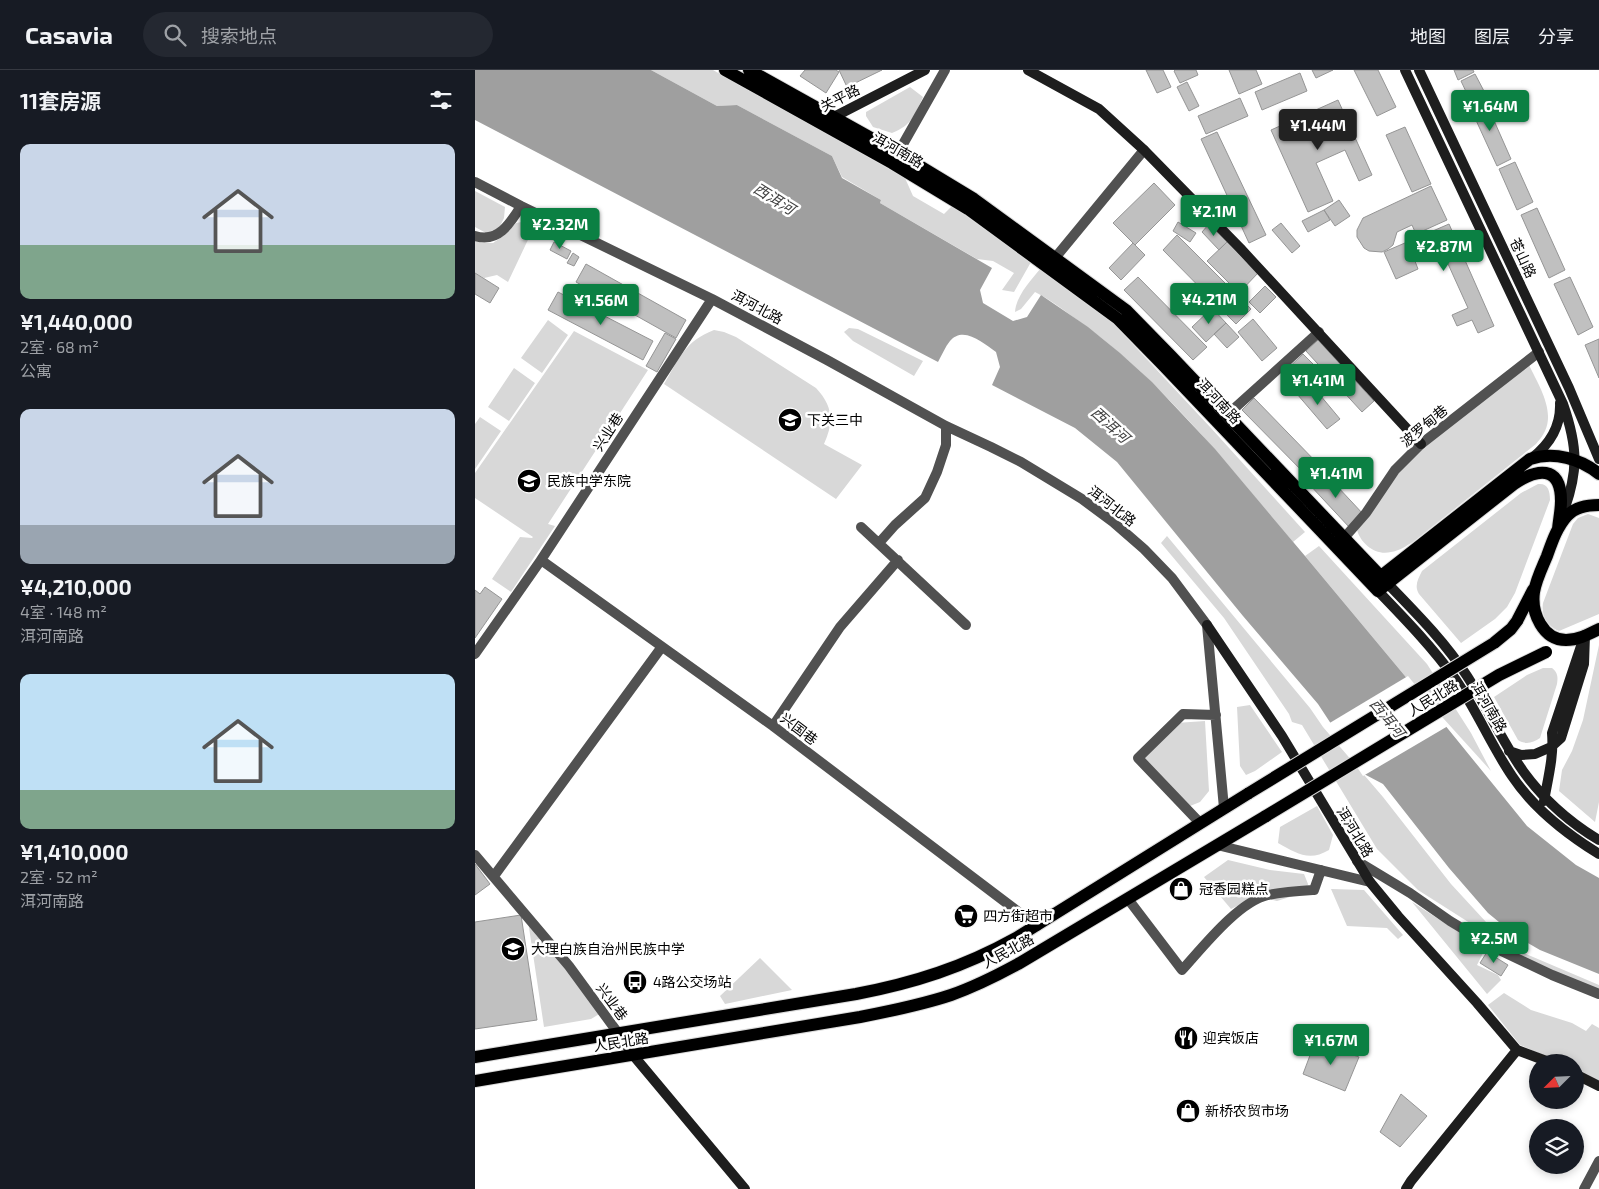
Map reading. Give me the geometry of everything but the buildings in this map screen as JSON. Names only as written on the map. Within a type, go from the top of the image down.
[{"type":"main road","name":"洱河南路","points":[[725,70],[897,166],[967,209],[1118,319],[1379,584],[1437,636],[1479,695],[1523,770],[1545,797],[1572,822],[1599,840]]},
{"type":"main road","name":"洱河南路","points":[[749,70],[898,153],[974,199],[1126,310],[1344,538],[1444,664],[1473,707],[1513,777],[1542,811],[1565,832],[1599,854]]},
{"type":"main road","name":"关平路","points":[[820,123],[925,70]]},
{"type":"main road","points":[[1028,70],[1099,109],[1144,150],[1241,248],[1421,444]]},
{"type":"main road","name":"苍山路","points":[[1405,70],[1556,388]]},
{"type":"main road","name":"苍山路","points":[[1419,70],[1569,388],[1599,459]]},
{"type":"main road","points":[[1379,584],[1547,444],[1557,425],[1560,414],[1560,403],[1556,388]]},
{"type":"main road","points":[[1556,388],[1570,424],[1575,460],[1571,491],[1558,529]]},
{"type":"main road","points":[[1530,460],[1541,456],[1554,456],[1575,460],[1599,474]]},
{"type":"main road","points":[[1379,584],[1514,484],[1534,473],[1547,473],[1557,483],[1561,501],[1558,529]]},
{"type":"main road","points":[[1558,529],[1567,516],[1574,511],[1586,506],[1599,505]]},
{"type":"main road","name":"人民北路","points":[[475,1057],[849,995],[914,981],[950,970],[979,958],[1037,926],[1249,793],[1494,644],[1517,621],[1536,584],[1558,529]]},
{"type":"main road","points":[[1536,584],[1534,594],[1538,620],[1545,631],[1552,637],[1561,640],[1572,639],[1585,636],[1599,629]]},
{"type":"main road","name":"洱河北路","points":[[1207,625],[1282,736],[1370,882],[1517,1050],[1529,1054]]},
{"type":"main road","points":[[1492,743],[1521,755],[1530,755],[1542,752],[1561,738],[1584,664],[1585,636]]},
{"type":"main road","name":"人民北路","points":[[475,1081],[861,1017],[914,1006],[945,997],[1018,964],[1505,672],[1585,636]]},
{"type":"main road","points":[[1542,811],[1553,745]]},
{"type":"main road","name":"兴业巷","points":[[618,1033],[633,1055],[745,1189]]},
{"type":"main road","points":[[1406,1189],[1517,1050]]},
{"type":"main road","points":[[1584,1078],[1599,1086]]},
{"type":"street","points":[[898,153],[945,70]]},
{"type":"street","points":[[1055,258],[1144,150]]},
{"type":"street","name":"洱河北路","points":[[475,182],[712,299],[946,426],[1021,462],[1082,499],[1113,522],[1144,549],[1172,578],[1207,625]]},
{"type":"street","points":[[475,236],[483,239],[495,236],[507,228],[521,206]]},
{"type":"street","name":"兴业巷","points":[[475,654],[541,560],[712,299]]},
{"type":"street","points":[[1227,415],[1319,332]]},
{"type":"street","name":"波罗甸巷","points":[[1344,538],[1366,513],[1395,470],[1421,444],[1539,352]]},
{"type":"street","points":[[879,543],[895,525],[925,498],[937,472],[946,445],[946,426]]},
{"type":"street","points":[[861,527],[966,625]]},
{"type":"street","name":"兴国巷","points":[[541,560],[661,648],[773,726],[1037,926]]},
{"type":"street","points":[[773,726],[840,626],[898,560]]},
{"type":"street","points":[[1207,625],[1225,808]]},
{"type":"street","points":[[494,876],[661,648]]},
{"type":"street","points":[[1201,823],[1138,758],[1183,714],[1216,715]]},
{"type":"street","points":[[1217,846],[1370,882]]},
{"type":"street","name":"兴业巷","points":[[475,856],[569,966],[618,1033]]},
{"type":"street","points":[[1357,861],[1493,947],[1551,975],[1599,994]]},
{"type":"street","points":[[1128,899],[1182,970],[1229,920],[1247,904],[1267,895],[1314,890],[1321,870]]},
{"type":"street","points":[[1584,1189],[1599,1161]]},
{"type":"shaded area","points":[[651,70],[713,70],[905,178],[913,196],[944,214],[952,206],[1031,262],[1014,292],[1002,290],[1014,273],[993,261],[977,259],[880,203],[881,200],[842,177],[832,156],[737,105],[717,106]]},
{"type":"shaded area","points":[[910,87],[923,97],[915,115],[908,123],[892,133],[873,127],[866,116],[866,112]]},
{"type":"shaded area","points":[[475,191],[505,207],[504,218],[499,228],[486,233],[475,227]]},
{"type":"shaded area","points":[[533,220],[540,225],[535,225],[508,282],[497,275],[484,278],[475,273],[475,241],[493,243],[506,234],[516,223]]},
{"type":"shaded area","points":[[1041,268],[1113,323],[1305,532],[1293,542],[1190,422],[1135,366],[1105,341],[1035,292],[1021,309],[1015,312],[1021,294]]},
{"type":"shaded area","points":[[548,320],[568,335],[542,373],[521,358]]},
{"type":"shaded area","points":[[849,328],[858,329],[923,361],[914,376],[853,341],[844,332]]},
{"type":"shaded area","points":[[714,330],[736,337],[816,388],[822,395],[830,414],[829,428],[824,444],[862,465],[836,499],[664,384],[689,345],[704,334]]},
{"type":"shaded area","points":[[574,331],[648,370],[548,524],[555,526],[511,592],[492,579],[520,537],[533,537],[475,498],[475,473]]},
{"type":"shaded area","points":[[1529,365],[1541,389],[1548,414],[1548,423],[1545,431],[1536,444],[1413,542],[1397,551],[1385,553],[1370,548],[1362,540],[1357,530],[1391,482],[1434,438]]},
{"type":"shaded area","points":[[514,368],[535,383],[509,421],[488,407]]},
{"type":"shaded area","points":[[480,417],[501,431],[475,469],[475,424]]},
{"type":"shaded area","points":[[1538,484],[1548,488],[1550,500],[1515,593],[1507,607],[1495,619],[1461,643],[1419,594],[1417,585],[1422,571],[1521,493]]},
{"type":"shaded area","points":[[1588,514],[1599,518],[1599,614],[1559,631],[1546,620],[1543,612],[1543,603],[1573,524],[1578,518]]},
{"type":"shaded area","points":[[1167,536],[1310,708],[1323,727],[1383,797],[1451,884],[1486,922],[1484,932],[1418,890],[1377,849],[1302,725],[1292,722],[1289,714],[1224,618],[1161,543]]},
{"type":"shaded area","points":[[1319,546],[1427,664],[1471,733],[1491,771],[1405,676],[1305,556]]},
{"type":"shaded area","points":[[1599,645],[1599,802],[1595,822],[1559,791],[1562,770],[1572,751],[1583,720]]},
{"type":"shaded area","points":[[1543,668],[1552,668],[1554,670],[1557,675],[1557,684],[1540,738],[1526,743],[1518,740],[1494,697],[1527,675]]},
{"type":"shaded area","points":[[1250,705],[1282,752],[1246,775],[1240,766],[1237,707]]},
{"type":"shaded area","points":[[1205,721],[1209,791],[1200,802],[1190,806],[1142,758],[1176,723]]},
{"type":"shaded area","points":[[1317,806],[1333,835],[1329,850],[1322,854],[1309,856],[1297,853],[1278,843],[1280,827]]},
{"type":"shaded area","points":[[1228,860],[1270,870],[1304,874],[1308,884],[1306,892],[1277,901],[1257,896],[1231,909],[1204,877]]},
{"type":"shaded area","points":[[1331,889],[1364,890],[1403,935],[1398,939],[1387,928],[1347,926]]},
{"type":"shaded area","points":[[1412,902],[1485,949],[1477,965],[1498,975],[1501,980],[1487,994]]},
{"type":"shaded area","points":[[528,921],[601,1013],[591,1019],[544,1027]]},
{"type":"shaded area","points":[[1498,935],[1526,954],[1599,985],[1599,990],[1531,962],[1493,942]]},
{"type":"shaded area","points":[[760,958],[792,990],[725,1004],[720,996]]},
{"type":"shaded area","points":[[1504,993],[1531,1010],[1572,1023],[1586,1031],[1592,1024],[1599,1028],[1599,1081],[1584,1074],[1584,1054],[1541,1054],[1520,1045],[1488,1005]]},
{"type":"water","name":"西洱河","points":[[475,70],[651,70],[717,106],[737,105],[832,156],[842,178],[881,200],[880,203],[992,268],[980,290],[983,303],[1013,321],[1027,317],[1041,295],[1088,327],[1152,382],[1215,449],[1405,676],[1527,826],[1576,865],[1599,878],[1599,974],[1540,950],[1516,936],[1488,913],[1449,868],[1383,784],[1364,774],[1318,704],[1117,462],[1075,428],[992,385],[1000,367],[996,352],[974,337],[961,335],[950,341],[938,362],[475,120]]},
{"type":"pier","points":[[1408,676],[1448,726],[1363,776],[1328,724]]},
{"type":"place","name":"下关三中","points":[[790,420]]},
{"type":"place","name":"民族中学东院","points":[[529,481]]},
{"type":"place","name":"冠香园糕点","points":[[1181,889]]},
{"type":"place","name":"四方街超市","points":[[966,916]]},
{"type":"place","name":"大理白族自治州民族中学","points":[[513,949]]},
{"type":"place","name":"4路公交场站","points":[[635,982]]},
{"type":"place","name":"迎宾饭店","points":[[1186,1038]]},
{"type":"place","name":"新桥农贸市场","points":[[1188,1111]]}]
